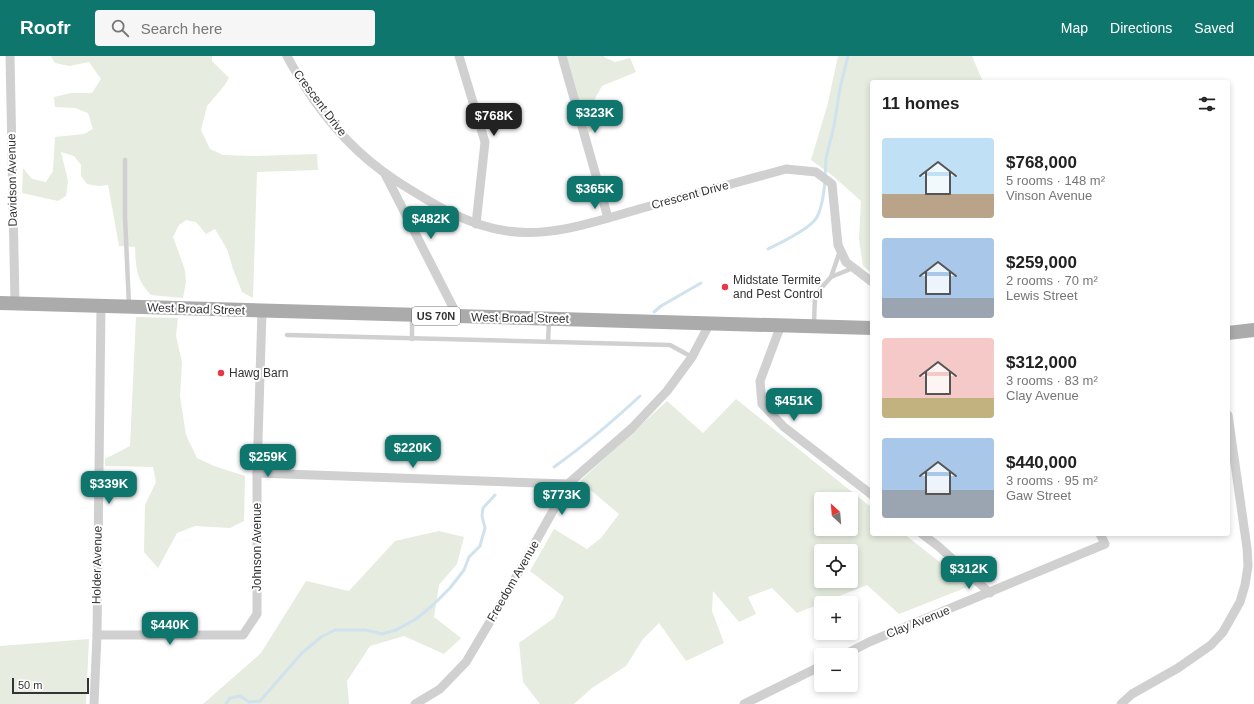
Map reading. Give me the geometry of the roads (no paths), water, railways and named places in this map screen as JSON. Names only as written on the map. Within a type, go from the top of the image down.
[{"type":"main road","name":"West Broad Street","points":[[0,303],[870,328]]},
{"type":"main road","points":[[1230,333],[1254,330]]},
{"type":"street","name":"Davidson Avenue","points":[[10,56],[15,303]]},
{"type":"street","name":"Crescent Drive","points":[[287,56],[311,96],[336,130],[364,157],[385,173],[443,210],[476,224],[508,231],[537,232],[576,227],[786,169],[816,172],[832,184],[838,245],[840,250],[846,262],[870,280]]},
{"type":"street","points":[[459,56],[484,142],[476,224]]},
{"type":"street","points":[[562,56],[608,218]]},
{"type":"street","points":[[385,173],[458,317]]},
{"type":"street","name":"Holder Avenue","points":[[94,704],[97,635],[101,306]]},
{"type":"street","name":"Johnson Avenue","points":[[97,635],[243,635],[257,614],[257,473],[262,311]]},
{"type":"street","name":"Freedom Avenue","points":[[415,704],[440,689],[466,662],[508,592],[568,484],[632,428],[667,391],[692,357],[710,323]]},
{"type":"street","points":[[781,325],[760,381],[762,404],[784,427],[870,493]]},
{"type":"street","points":[[1121,704],[1132,694],[1178,668],[1211,645],[1223,632],[1240,602],[1248,566],[1230,430]]},
{"type":"street","points":[[257,473],[568,484]]},
{"type":"street","points":[[925,536],[990,592]]},
{"type":"street","name":"Clay Avenue","points":[[858,648],[1105,544],[1101,536]]},
{"type":"street","points":[[744,704],[814,669]]},
{"type":"lane","points":[[125,160],[124,217],[129,307]]},
{"type":"lane","points":[[831,278],[840,250]]},
{"type":"lane","points":[[814,326],[815,295],[831,278],[854,268]]},
{"type":"lane","points":[[412,315],[412,339]]},
{"type":"lane","points":[[548,342],[549,319]]},
{"type":"lane","points":[[287,336],[670,345],[692,357]]},
{"type":"waterway","points":[[825,176],[826,158],[848,56]]},
{"type":"waterway","points":[[768,249],[799,233],[814,221],[821,208],[825,181]]},
{"type":"waterway","points":[[654,312],[661,306],[701,283]]},
{"type":"waterway","points":[[554,467],[598,433],[640,396]]},
{"type":"waterway","points":[[226,704],[230,698],[240,696],[249,702],[260,701],[302,653],[321,637],[335,630],[366,630],[382,634],[396,630],[416,619],[450,588],[464,570],[469,557],[480,546],[485,528],[482,516],[483,508],[495,495]]},
{"type":"place","name":"Midstate Termite and Pest Control","points":[[725,287]]},
{"type":"place","name":"Hawg Barn","points":[[221,373]]}]
